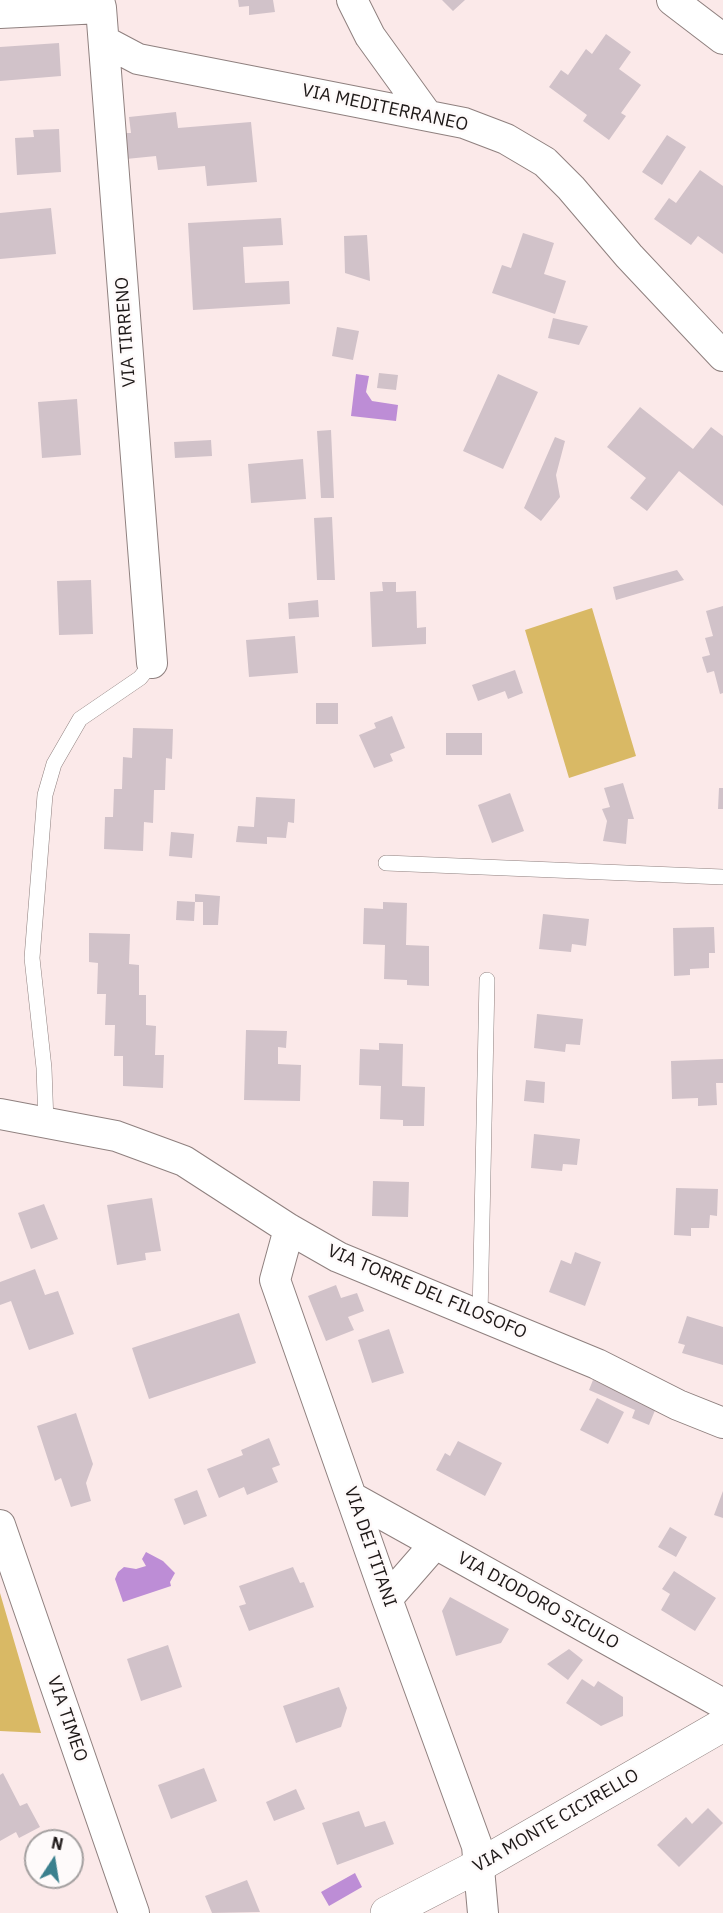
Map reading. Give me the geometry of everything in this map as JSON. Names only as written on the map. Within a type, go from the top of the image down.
[{"type":"street","points":[[352,0],[370,36],[427,115]]},
{"type":"street","points":[[672,0],[723,39]]},
{"type":"street","points":[[0,14],[100,4]]},
{"type":"street","name":"VIA TIRRENO","points":[[100,4],[152,663]]},
{"type":"street","name":"VIA MEDITERRANEO","points":[[104,41],[138,59],[464,123],[506,139],[545,162],[571,188],[628,256],[723,356]]},
{"type":"street","name":"VIA TORRE DEL FILOSOFO","points":[[0,1114],[116,1136],[184,1161],[338,1257],[597,1364],[678,1405],[723,1423]]},
{"type":"street","name":"VIA DEI TITANI","points":[[290,1229],[276,1280],[387,1599],[477,1846],[483,1913]]},
{"type":"street","name":"VIA DIODORO SICULO","points":[[353,1498],[723,1704]]},
{"type":"street","name":"VIA TIMEO","points":[[0,1525],[9,1575],[134,1913]]},
{"type":"street","points":[[387,1599],[435,1544]]},
{"type":"street","name":"VIA MONTE CICIRELLO","points":[[387,1913],[480,1865],[723,1725]]},
{"type":"lane","points":[[46,1123],[44,1068],[32,958],[45,795],[54,764],[80,719],[140,678],[152,663]]},
{"type":"lane","points":[[386,863],[723,877]]},
{"type":"lane","points":[[480,1316],[487,980]]},
{"type":"shaded area","points":[[356,374],[369,376],[366,392],[372,401],[398,405],[396,421],[351,416]]},
{"type":"shaded area","points":[[592,608],[636,756],[569,778],[525,630]]},
{"type":"shaded area","points":[[146,1552],[163,1561],[175,1573],[170,1582],[171,1586],[123,1602],[115,1579],[118,1572],[124,1567],[136,1569],[146,1566],[142,1559]]},
{"type":"shaded area","points":[[0,1593],[41,1733],[0,1731]]},
{"type":"shaded area","points":[[355,1873],[362,1887],[329,1906],[321,1892]]},
{"type":"building","points":[[238,0],[273,0],[275,12],[249,15],[249,6],[239,7]]},
{"type":"building","points":[[442,0],[465,0],[453,11]]},
{"type":"building","points":[[606,34],[631,52],[619,69],[641,85],[621,113],[626,116],[609,140],[583,121],[587,115],[549,87],[561,70],[568,75],[586,49],[592,54]]},
{"type":"building","points":[[59,43],[61,76],[0,81],[0,47]]},
{"type":"building","points":[[176,112],[178,128],[251,122],[257,182],[207,186],[205,166],[158,170],[156,156],[126,159],[123,133],[131,133],[129,117]]},
{"type":"building","points":[[59,129],[61,172],[17,175],[15,138],[34,137],[33,130]]},
{"type":"building","points":[[667,135],[686,147],[662,185],[642,172]]},
{"type":"building","points":[[700,170],[723,186],[723,254],[698,236],[691,245],[654,219],[669,198],[676,203]]},
{"type":"building","points":[[51,208],[56,254],[0,259],[0,213]]},
{"type":"building","points":[[281,218],[283,245],[243,247],[245,283],[289,281],[290,304],[193,310],[188,223]]},
{"type":"building","points":[[523,233],[554,243],[544,274],[566,281],[555,314],[492,293],[502,265],[511,268]]},
{"type":"building","points":[[367,235],[370,281],[345,273],[344,236]]},
{"type":"building","points":[[553,318],[588,326],[579,345],[548,338]]},
{"type":"building","points":[[337,327],[359,331],[353,360],[332,356]]},
{"type":"building","points":[[379,373],[398,375],[396,390],[377,388]]},
{"type":"building","points":[[498,374],[538,392],[503,469],[463,451]]},
{"type":"building","points":[[77,399],[81,455],[42,458],[38,402]]},
{"type":"building","points":[[640,407],[693,449],[711,427],[723,436],[723,506],[679,471],[647,511],[630,498],[646,478],[607,447]]},
{"type":"building","points":[[331,430],[334,498],[321,498],[317,431]]},
{"type":"building","points":[[555,437],[565,441],[556,475],[560,497],[541,521],[524,508]]},
{"type":"building","points":[[211,440],[212,456],[175,458],[174,442]]},
{"type":"building","points":[[303,459],[306,499],[251,503],[248,464]]},
{"type":"building","points":[[332,517],[335,580],[317,580],[314,518]]},
{"type":"building","points":[[677,570],[684,580],[616,600],[613,587]]},
{"type":"building","points":[[91,580],[93,634],[59,635],[57,581]]},
{"type":"building","points":[[382,582],[396,582],[396,592],[416,591],[417,628],[426,627],[426,644],[372,647],[370,592],[383,591]]},
{"type":"building","points":[[318,600],[319,617],[289,619],[288,603]]},
{"type":"building","points":[[723,606],[723,693],[720,694],[714,671],[707,673],[702,657],[710,655],[705,638],[713,636],[706,611]]},
{"type":"building","points":[[295,636],[298,673],[249,677],[246,640]]},
{"type":"building","points":[[515,670],[523,693],[508,699],[505,691],[478,701],[472,685]]},
{"type":"building","points":[[316,703],[338,703],[338,724],[316,724]]},
{"type":"building","points":[[392,716],[405,748],[390,754],[393,761],[374,768],[359,735],[376,728],[374,723]]},
{"type":"building","points":[[133,728],[173,729],[172,759],[166,758],[165,790],[154,790],[153,823],[144,822],[143,851],[104,849],[105,817],[113,817],[114,789],[122,789],[123,757],[132,758]]},
{"type":"building","points":[[446,733],[482,733],[482,755],[446,755]]},
{"type":"building","points":[[623,783],[634,819],[628,819],[626,844],[603,841],[607,821],[602,809],[610,807],[604,788]]},
{"type":"building","points":[[719,788],[723,788],[723,809],[718,809]]},
{"type":"building","points":[[510,793],[524,831],[492,843],[478,805]]},
{"type":"building","points":[[256,797],[295,799],[294,823],[288,822],[286,838],[267,837],[267,844],[236,842],[238,826],[254,827]]},
{"type":"building","points":[[171,832],[194,834],[192,858],[169,856]]},
{"type":"building","points":[[195,894],[220,896],[218,925],[203,925],[203,902],[195,902]]},
{"type":"building","points":[[177,901],[195,902],[194,921],[176,920]]},
{"type":"building","points":[[383,902],[407,903],[406,945],[429,946],[429,986],[407,985],[407,980],[384,979],[385,945],[363,944],[364,908],[383,909]]},
{"type":"building","points":[[543,914],[589,919],[586,946],[572,944],[571,952],[539,949]]},
{"type":"building","points":[[714,927],[715,953],[709,953],[709,968],[690,969],[690,975],[674,976],[673,928]]},
{"type":"building","points":[[89,933],[130,934],[129,964],[139,965],[139,995],[146,995],[146,1025],[156,1026],[155,1055],[164,1055],[163,1088],[123,1086],[123,1056],[114,1056],[115,1025],[105,1025],[106,994],[97,994],[98,963],[89,962]]},
{"type":"building","points":[[537,1014],[583,1019],[580,1045],[566,1044],[565,1052],[534,1048]]},
{"type":"building","points":[[246,1030],[287,1031],[286,1048],[278,1047],[278,1064],[301,1065],[300,1101],[244,1100]]},
{"type":"building","points":[[379,1043],[403,1044],[402,1086],[425,1087],[424,1126],[403,1126],[403,1120],[380,1119],[381,1086],[359,1085],[360,1049],[379,1050]]},
{"type":"building","points":[[723,1059],[723,1083],[716,1083],[717,1105],[698,1106],[698,1098],[672,1099],[671,1061]]},
{"type":"building","points":[[526,1080],[545,1082],[544,1103],[524,1101]]},
{"type":"building","points":[[534,1134],[580,1139],[577,1165],[563,1164],[562,1171],[531,1168]]},
{"type":"building","points":[[373,1181],[409,1182],[408,1217],[372,1216]]},
{"type":"building","points":[[676,1188],[718,1189],[717,1216],[710,1215],[709,1228],[691,1228],[691,1236],[674,1235]]},
{"type":"building","points":[[152,1198],[161,1251],[145,1253],[146,1260],[117,1265],[107,1205]]},
{"type":"building","points":[[44,1204],[58,1239],[31,1249],[18,1213]]},
{"type":"building","points":[[575,1252],[601,1262],[585,1306],[549,1292],[561,1260],[571,1264]]},
{"type":"building","points":[[35,1269],[45,1295],[58,1291],[74,1334],[29,1350],[11,1301],[0,1305],[0,1282]]},
{"type":"building","points":[[336,1285],[341,1298],[357,1293],[364,1311],[348,1317],[354,1330],[326,1341],[308,1296]]},
{"type":"building","points":[[239,1313],[256,1363],[149,1399],[132,1348]]},
{"type":"building","points":[[687,1316],[723,1327],[723,1365],[682,1353],[685,1345],[678,1343]]},
{"type":"building","points":[[389,1329],[404,1373],[372,1383],[358,1340]]},
{"type":"building","points":[[593,1380],[656,1408],[649,1425],[632,1418],[635,1410],[589,1390]]},
{"type":"building","points":[[597,1398],[624,1412],[608,1444],[580,1430]]},
{"type":"building","points":[[76,1413],[93,1464],[86,1483],[91,1501],[71,1507],[61,1478],[55,1481],[37,1426]]},
{"type":"building","points":[[269,1438],[280,1465],[272,1468],[278,1482],[247,1495],[244,1487],[219,1498],[207,1469],[243,1455],[241,1450]]},
{"type":"building","points":[[458,1441],[502,1463],[485,1496],[436,1470],[445,1453],[450,1456]]},
{"type":"building","points":[[197,1490],[207,1516],[184,1525],[174,1499]]},
{"type":"building","points":[[723,1491],[723,1518],[714,1515]]},
{"type":"building","points":[[670,1527],[687,1537],[676,1557],[658,1547]]},
{"type":"building","points":[[293,1567],[300,1583],[304,1582],[314,1607],[249,1631],[239,1606],[246,1604],[239,1586]]},
{"type":"building","points":[[674,1571],[716,1598],[695,1631],[661,1610],[670,1594],[662,1589]]},
{"type":"building","points":[[450,1597],[509,1629],[501,1643],[456,1656],[442,1611]]},
{"type":"building","points":[[168,1645],[182,1687],[141,1701],[127,1659]]},
{"type":"building","points":[[569,1649],[583,1660],[568,1680],[547,1664]]},
{"type":"building","points":[[582,1679],[594,1687],[598,1681],[623,1697],[623,1716],[601,1726],[566,1703]]},
{"type":"building","points":[[339,1687],[347,1708],[341,1727],[296,1743],[283,1706]]},
{"type":"building","points":[[204,1768],[217,1801],[171,1819],[158,1785]]},
{"type":"building","points":[[3,1773],[20,1806],[27,1803],[40,1827],[24,1829],[24,1835],[19,1838],[16,1832],[0,1841],[0,1775]]},
{"type":"building","points":[[296,1789],[305,1809],[274,1821],[266,1802]]},
{"type":"building","points":[[708,1808],[723,1823],[679,1867],[657,1845],[686,1817],[692,1824]]},
{"type":"building","points":[[359,1811],[365,1827],[385,1821],[394,1844],[337,1865],[322,1823]]},
{"type":"building","points":[[247,1880],[260,1912],[212,1913],[205,1896]]}]
